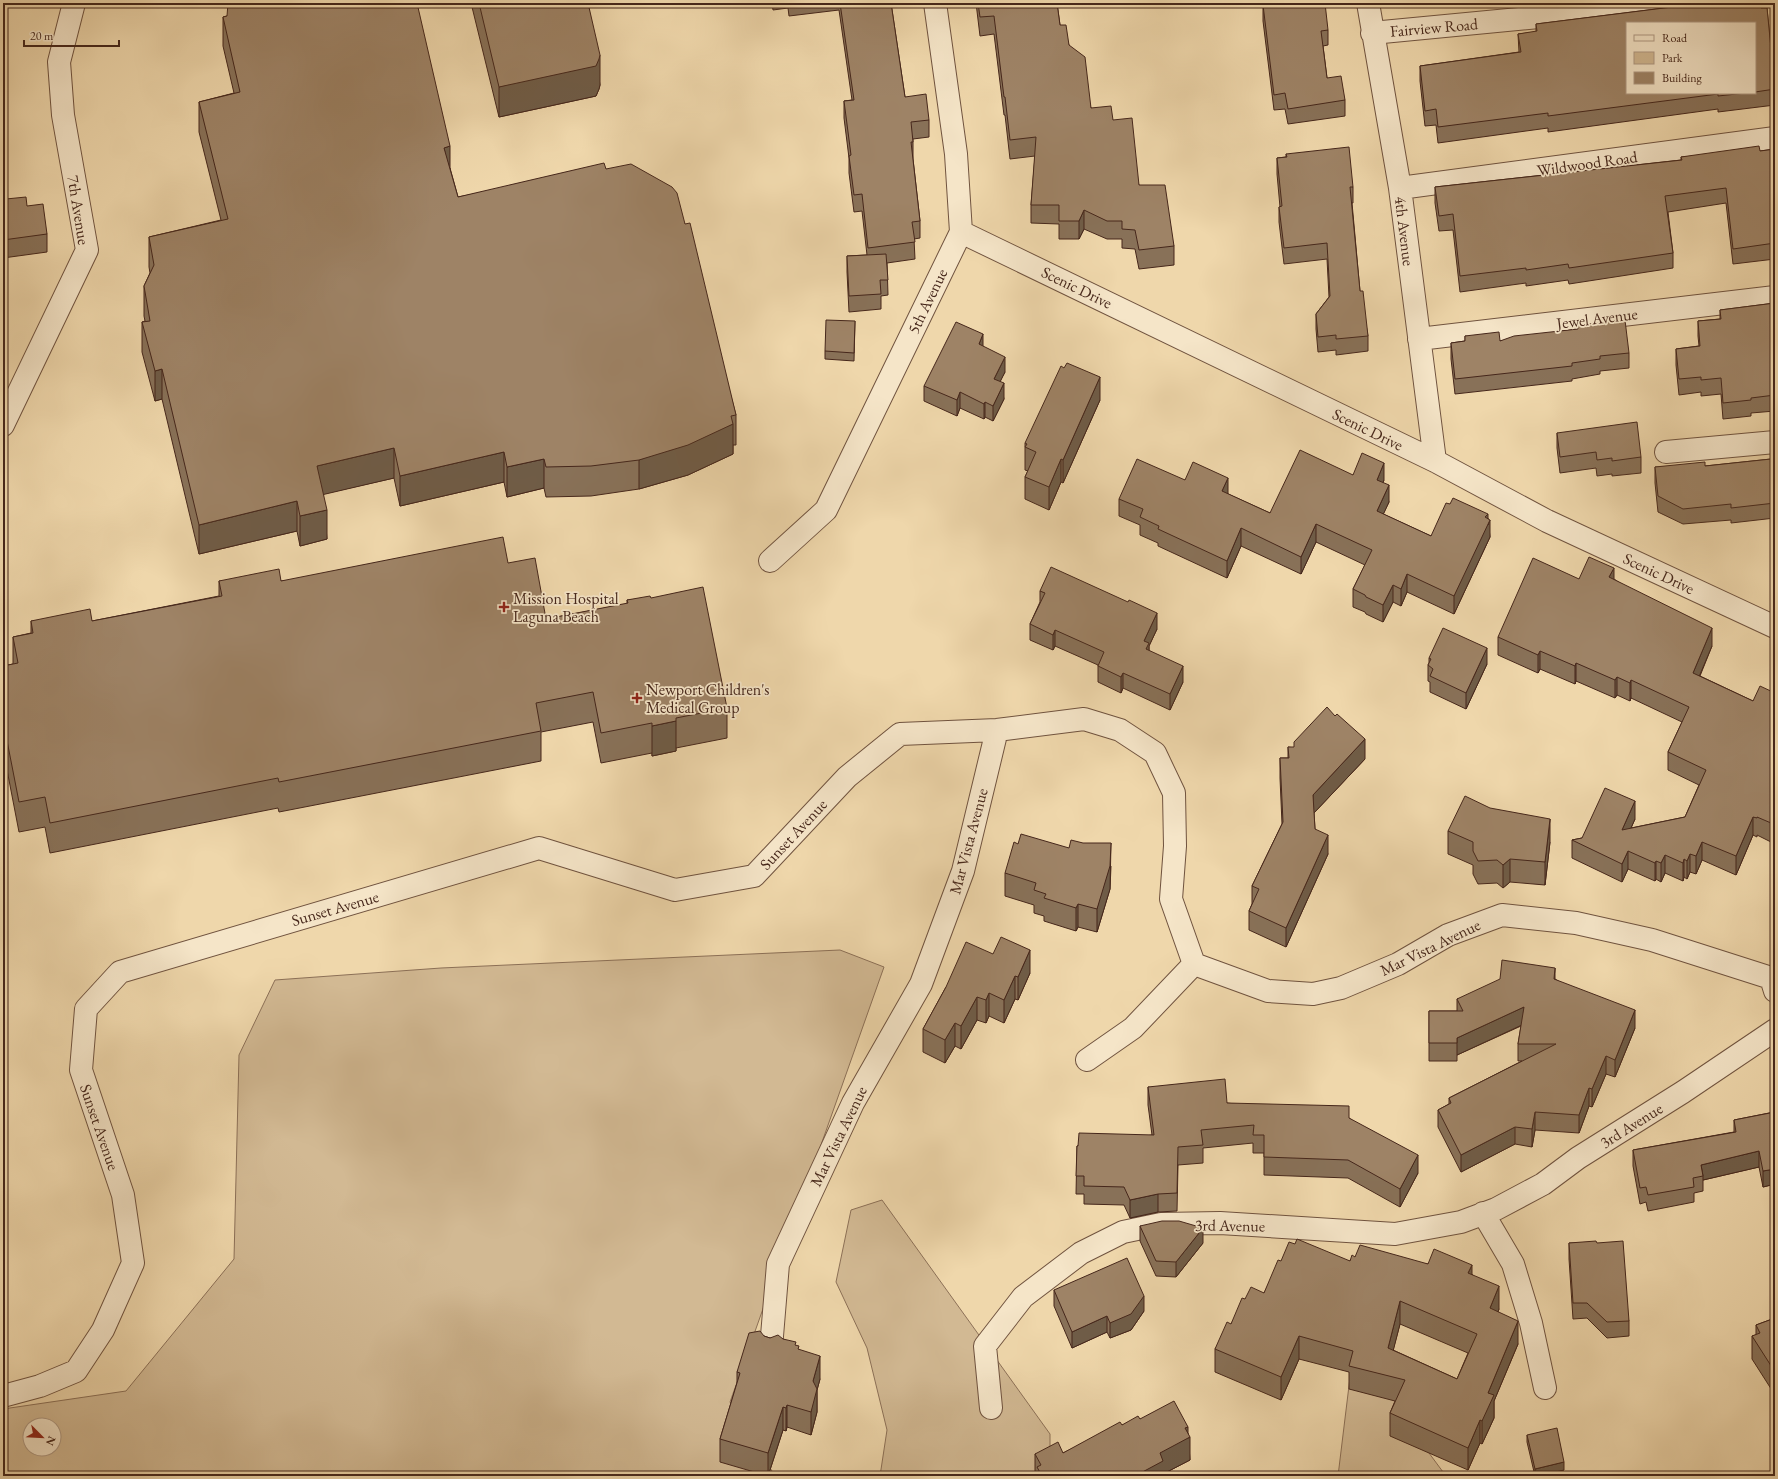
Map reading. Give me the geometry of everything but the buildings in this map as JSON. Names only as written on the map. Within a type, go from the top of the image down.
[{"type":"street","name":"7th Avenue","points":[[3,425],[87,250],[63,115],[59,62],[74,3]]},
{"type":"street","name":"5th Avenue","points":[[770,561],[826,510],[961,232],[956,154],[935,3]]},
{"type":"street","name":"4th Avenue","points":[[1368,3],[1400,188],[1435,461]]},
{"type":"street","name":"Fairview Road","points":[[1372,33],[1686,3]]},
{"type":"street","name":"Wildwood Road","points":[[1400,188],[1775,138]]},
{"type":"street","name":"Scenic Drive","points":[[961,232],[1435,461],[1548,521],[1775,627]]},
{"type":"street","name":"Jewel Avenue","points":[[1419,339],[1775,297]]},
{"type":"street","points":[[1666,452],[1775,442]]},
{"type":"street","points":[[997,730],[1084,719],[1120,730],[1154,753],[1174,793],[1175,846],[1171,899],[1194,964],[1133,1028],[1087,1060]]},
{"type":"street","name":"Mar Vista Avenue","points":[[771,1348],[778,1264],[853,1103],[921,984],[963,871],[997,730]]},
{"type":"street","name":"Sunset Avenue","points":[[3,1396],[40,1386],[76,1371],[103,1330],[133,1263],[123,1195],[81,1070],[86,1009],[120,972],[539,848],[675,890],[754,876],[847,777],[900,734],[997,730]]},
{"type":"street","name":"Mar Vista Avenue","points":[[1194,964],[1268,991],[1313,994],[1341,988],[1398,964],[1448,935],[1502,914],[1576,923],[1652,940],[1774,979]]},
{"type":"street","name":"3rd Avenue","points":[[991,1408],[985,1346],[1023,1297],[1081,1253],[1123,1232],[1161,1224],[1220,1223],[1395,1234],[1461,1222],[1496,1209],[1543,1184],[1591,1150],[1683,1092],[1775,1030]]},
{"type":"street","points":[[1483,1214],[1513,1264],[1531,1323],[1545,1388]]},
{"type":"green space","points":[[840,950],[884,967],[730,1402],[775,1476],[3,1476],[3,1409],[126,1391],[234,1259],[239,1055],[275,980],[441,968]]},
{"type":"green space","points":[[882,1200],[1050,1434],[1050,1476],[880,1476],[887,1430],[867,1348],[836,1282],[851,1210]]},
{"type":"green space","points":[[1352,1361],[1411,1384],[1426,1449],[1446,1476],[1338,1476]]},
{"type":"place","name":"Mission Hospital Laguna Beach","points":[[504,607]]},
{"type":"place","name":"Newport Children's Medical Group","points":[[637,698]]}]
